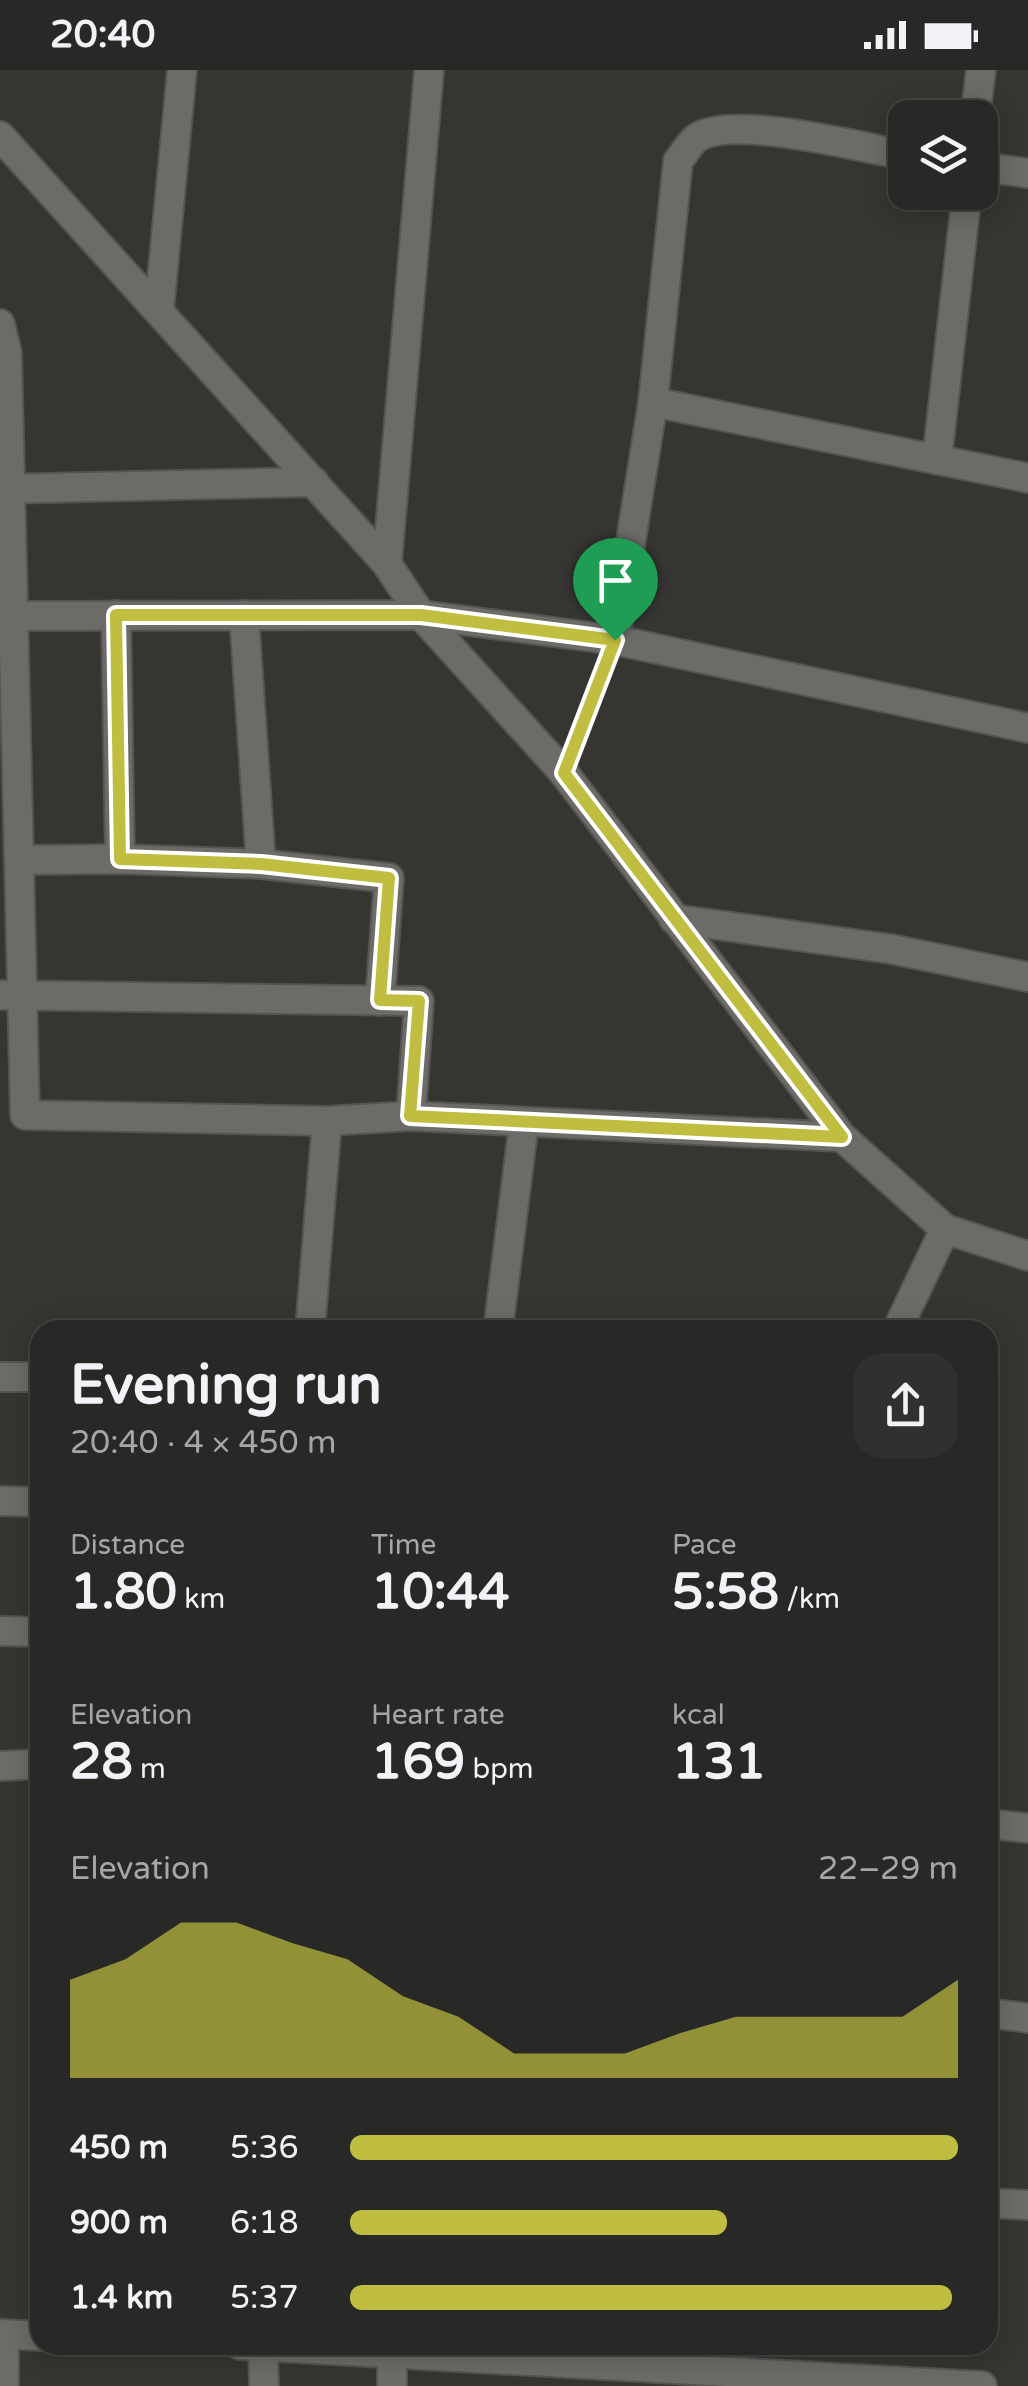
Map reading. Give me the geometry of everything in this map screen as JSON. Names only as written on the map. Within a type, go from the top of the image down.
[{"type":"street","points":[[159,311],[182,70]]},
{"type":"street","points":[[387,564],[429,70]]},
{"type":"street","points":[[978,100],[981,70]]},
{"type":"street","points":[[615,640],[652,402],[678,161],[695,138],[722,129],[766,131],[888,152]]},
{"type":"street","points":[[0,136],[387,564],[421,615],[564,773],[842,1137],[945,1229],[1028,1256]]},
{"type":"street","points":[[998,169],[1028,173]]},
{"type":"street","points":[[937,460],[965,210]]},
{"type":"street","points":[[0,324],[6,353],[8,736],[19,860],[11,995],[12,1115],[327,1121],[410,1116],[842,1137]]},
{"type":"street","points":[[652,402],[1028,478]]},
{"type":"street","points":[[5,489],[314,482]]},
{"type":"street","points":[[116,615],[120,859]]},
{"type":"street","points":[[244,615],[261,864]]},
{"type":"street","points":[[6,616],[421,615],[615,640],[1028,728]]},
{"type":"street","points":[[19,860],[261,864],[389,878],[380,1000]]},
{"type":"street","points":[[674,919],[891,949],[1028,976]]},
{"type":"street","points":[[11,995],[419,1001],[410,1116]]},
{"type":"street","points":[[311,1320],[327,1121]]},
{"type":"street","points":[[499,1320],[524,1122]]},
{"type":"street","points":[[901,1320],[945,1229]]},
{"type":"street","points":[[0,1377],[30,1377]]},
{"type":"street","points":[[0,1500],[30,1502]]},
{"type":"street","points":[[0,1632],[30,1632]]},
{"type":"street","points":[[0,1766],[30,1764]]},
{"type":"street","points":[[998,1825],[1028,1828]]},
{"type":"street","points":[[998,2014],[1028,2018]]},
{"type":"street","points":[[998,2203],[1028,2205]]},
{"type":"street","points":[[4,2386],[2,2334],[30,2335]]},
{"type":"street","points":[[263,2355],[264,2386]]},
{"type":"street","points":[[392,2355],[392,2386]]},
{"type":"street","points":[[412,2355],[612,2375],[649,2356],[982,2386]]},
{"type":"path","points":[[564,773],[615,640]]},
{"type":"route","points":[[116,615],[421,615],[615,640],[564,773],[842,1137],[410,1116],[419,1001],[380,1000],[389,878],[261,864],[120,859],[116,615]]}]
